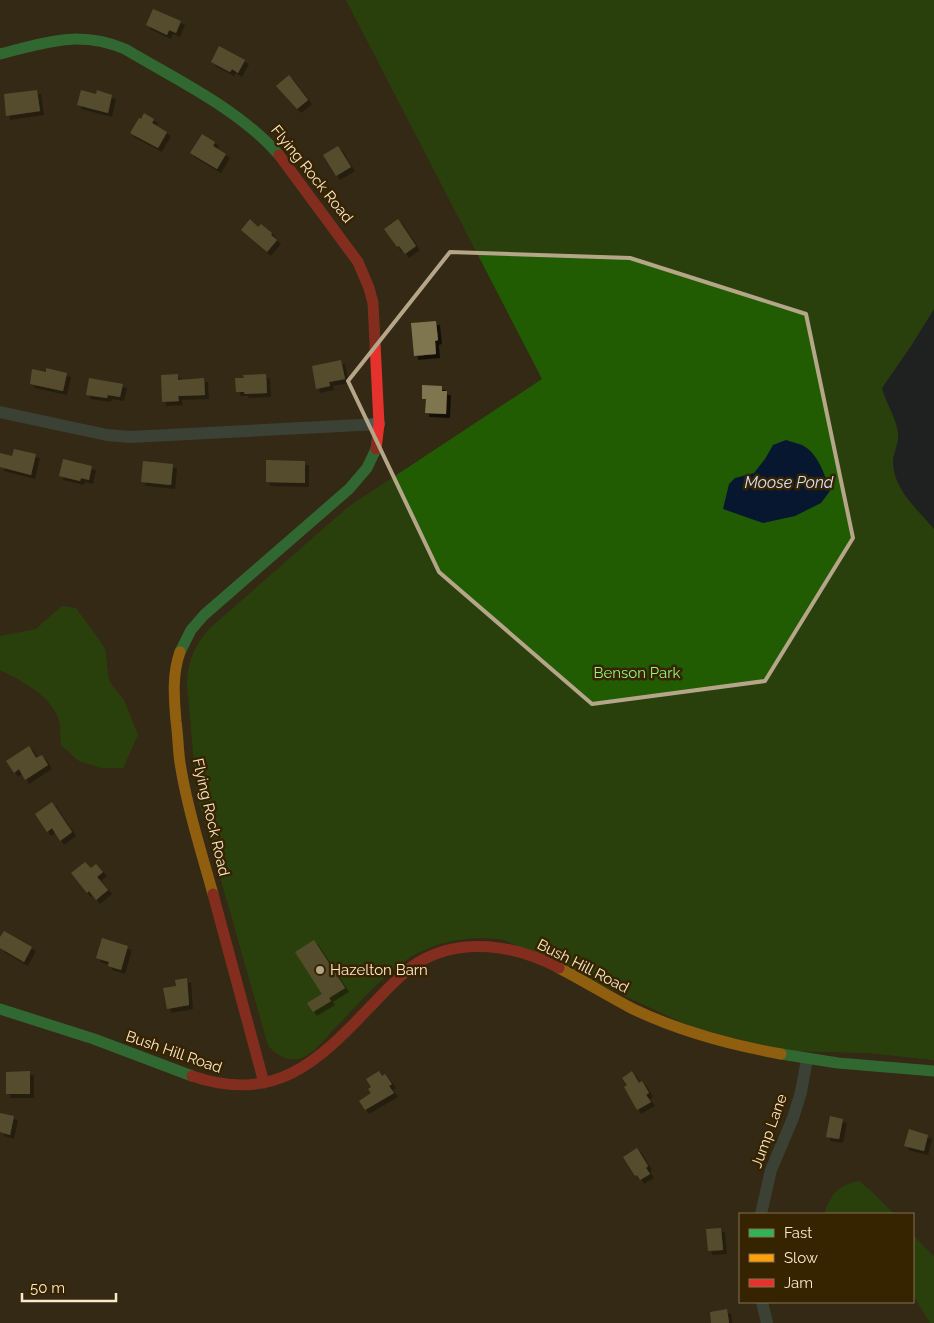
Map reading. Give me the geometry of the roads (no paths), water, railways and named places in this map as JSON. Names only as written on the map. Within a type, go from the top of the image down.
[{"type":"street","name":"Flying Rock Road","points":[[0,54],[68,38],[107,41],[125,49],[239,117],[264,138],[287,165],[350,249],[364,275],[373,303],[379,424],[376,449],[367,468],[359,478],[204,615],[191,630],[182,645],[174,676],[176,728],[185,789],[264,1083]]},
{"type":"street","points":[[0,412],[107,435],[131,437],[379,424]]},
{"type":"street","name":"Bush Hill Road","points":[[0,1009],[64,1028],[203,1080],[238,1086],[264,1083],[300,1070],[312,1062],[334,1044],[385,992],[419,963],[446,951],[476,946],[506,949],[547,963],[611,998],[651,1016],[692,1032],[750,1048],[807,1059],[934,1071]]},
{"type":"street","name":"Jump Lane","points":[[761,1213],[771,1170],[796,1109],[807,1059]]},
{"type":"street","points":[[762,1303],[767,1323]]},
{"type":"water","points":[[934,309],[934,529],[907,498],[897,481],[893,462],[898,438],[897,429],[882,388]]},
{"type":"water","name":"Moose Pond","points":[[786,440],[802,445],[817,459],[830,491],[821,503],[795,516],[763,523],[723,509],[729,484],[735,478],[754,473],[773,445]]},
{"type":"place","name":"Hazelton Barn","points":[[320,970]]},
{"type":"park label","name":"Benson Park","points":[[637,673]]}]
